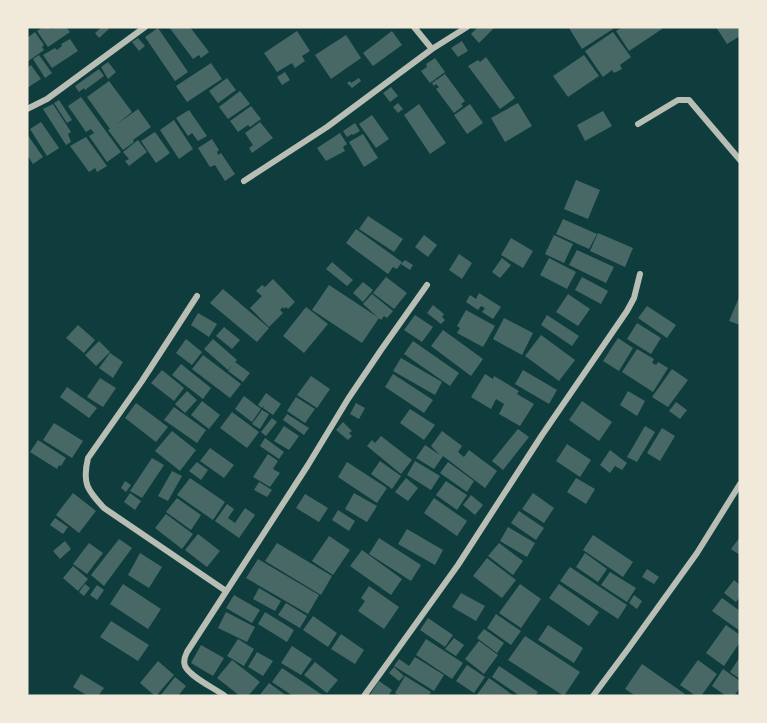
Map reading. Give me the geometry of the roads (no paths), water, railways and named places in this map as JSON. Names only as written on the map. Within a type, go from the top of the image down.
[{"type":"street","points":[[27,109],[47,99],[145,27]]},
{"type":"street","points":[[414,27],[432,49]]},
{"type":"street","points":[[244,181],[327,127],[432,49],[467,27]]},
{"type":"street","points":[[638,124],[678,100],[689,100],[740,159]]},
{"type":"street","points":[[364,696],[458,565],[627,310],[634,298],[640,274]]},
{"type":"street","points":[[225,696],[186,668],[184,660],[187,652],[348,399],[427,285]]},
{"type":"street","points":[[197,296],[142,381],[88,458],[85,471],[86,482],[91,494],[104,508],[226,591]]},
{"type":"street","points":[[593,696],[697,553],[740,484]]}]
